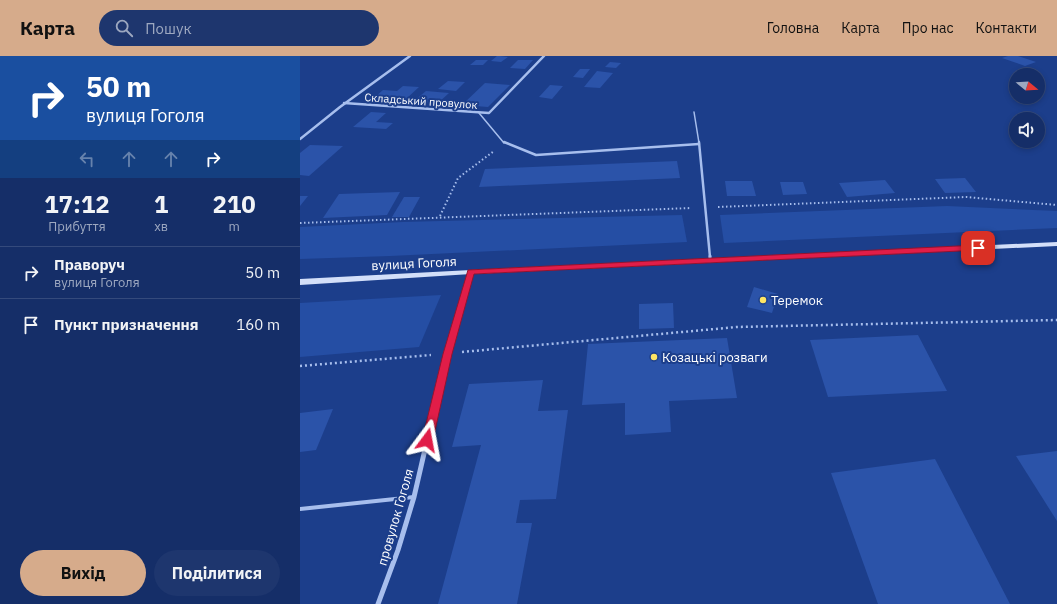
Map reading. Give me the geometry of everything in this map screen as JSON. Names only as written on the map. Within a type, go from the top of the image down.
[{"type":"street","points":[[301,138],[344,103],[410,56]]},
{"type":"street","name":"Складський провулок","points":[[344,103],[489,113],[544,56]]},
{"type":"street","name":"вулиця Гоголя","points":[[300,282],[471,272],[1057,244]]},
{"type":"street","name":"провулок Гоголя","points":[[378,604],[398,550],[414,497],[447,354],[471,272]]},
{"type":"lane","points":[[694,112],[699,144],[710,261]]},
{"type":"lane","points":[[479,113],[505,144],[536,155],[699,144]]},
{"type":"lane","points":[[300,509],[414,497]]},
{"type":"path","points":[[440,216],[458,178],[505,144]]},
{"type":"path","points":[[300,222],[966,197],[1057,205]]},
{"type":"path","points":[[300,366],[447,354],[738,326],[1057,320]]},
{"type":"shaded area","points":[[947,206],[1057,211],[1057,228],[724,243],[720,215]]},
{"type":"shaded area","points":[[682,215],[687,242],[300,259],[300,227],[403,222]]},
{"type":"shaded area","points":[[441,295],[419,347],[300,357],[300,303]]},
{"type":"building","points":[[497,56],[508,57],[501,62],[491,61]]},
{"type":"building","points":[[1008,56],[1018,56],[1036,62],[1025,66],[1002,58]]},
{"type":"building","points":[[476,60],[488,60],[483,65],[470,65]]},
{"type":"building","points":[[518,60],[533,60],[525,69],[510,68]]},
{"type":"building","points":[[610,62],[621,63],[616,68],[605,67]]},
{"type":"building","points":[[580,69],[590,69],[583,78],[573,77]]},
{"type":"building","points":[[597,71],[613,73],[600,88],[584,87]]},
{"type":"building","points":[[448,81],[465,82],[456,91],[438,89]]},
{"type":"building","points":[[485,83],[510,85],[488,107],[462,105]]},
{"type":"building","points":[[550,85],[563,86],[552,99],[539,97]]},
{"type":"building","points":[[403,86],[419,87],[406,99],[375,97],[383,90],[397,91]]},
{"type":"building","points":[[426,91],[449,93],[438,103],[413,102]]},
{"type":"building","points":[[371,112],[386,113],[376,122],[393,123],[386,129],[353,127]]},
{"type":"building","points":[[310,145],[343,146],[309,176],[300,175],[300,153]]},
{"type":"building","points":[[677,161],[680,178],[479,187],[485,169]]},
{"type":"building","points":[[965,178],[976,192],[945,193],[935,179]]},
{"type":"building","points":[[885,180],[895,193],[847,197],[839,183]]},
{"type":"building","points":[[725,181],[752,181],[756,196],[727,196]]},
{"type":"building","points":[[780,182],[803,182],[807,194],[783,195]]},
{"type":"building","points":[[400,192],[387,215],[323,218],[339,194]]},
{"type":"building","points":[[300,196],[308,196],[300,206]]},
{"type":"building","points":[[404,197],[420,197],[409,217],[392,217]]},
{"type":"building","name":"Теремок","points":[[754,287],[778,294],[772,313],[747,307]]},
{"type":"building","points":[[673,303],[674,328],[639,329],[639,304]]},
{"type":"building","points":[[918,335],[947,391],[828,397],[810,340]]},
{"type":"building","points":[[727,338],[737,398],[669,401],[671,432],[625,435],[625,403],[582,405],[588,344]]},
{"type":"building","points":[[543,380],[538,411],[568,410],[556,499],[520,500],[516,523],[532,523],[517,604],[438,604],[481,445],[452,447],[469,384]]},
{"type":"building","points":[[333,409],[316,450],[300,452],[300,413]]},
{"type":"building","points":[[1057,451],[1057,521],[1016,456]]},
{"type":"building","points":[[935,459],[1010,604],[878,604],[831,473]]},
{"type":"place","name":"Теремок","points":[[763,300]]},
{"type":"place","name":"Козацькі розваги","points":[[654,357]]},
{"type":"route","points":[[427,440],[447,354],[471,272],[978,248]]}]
